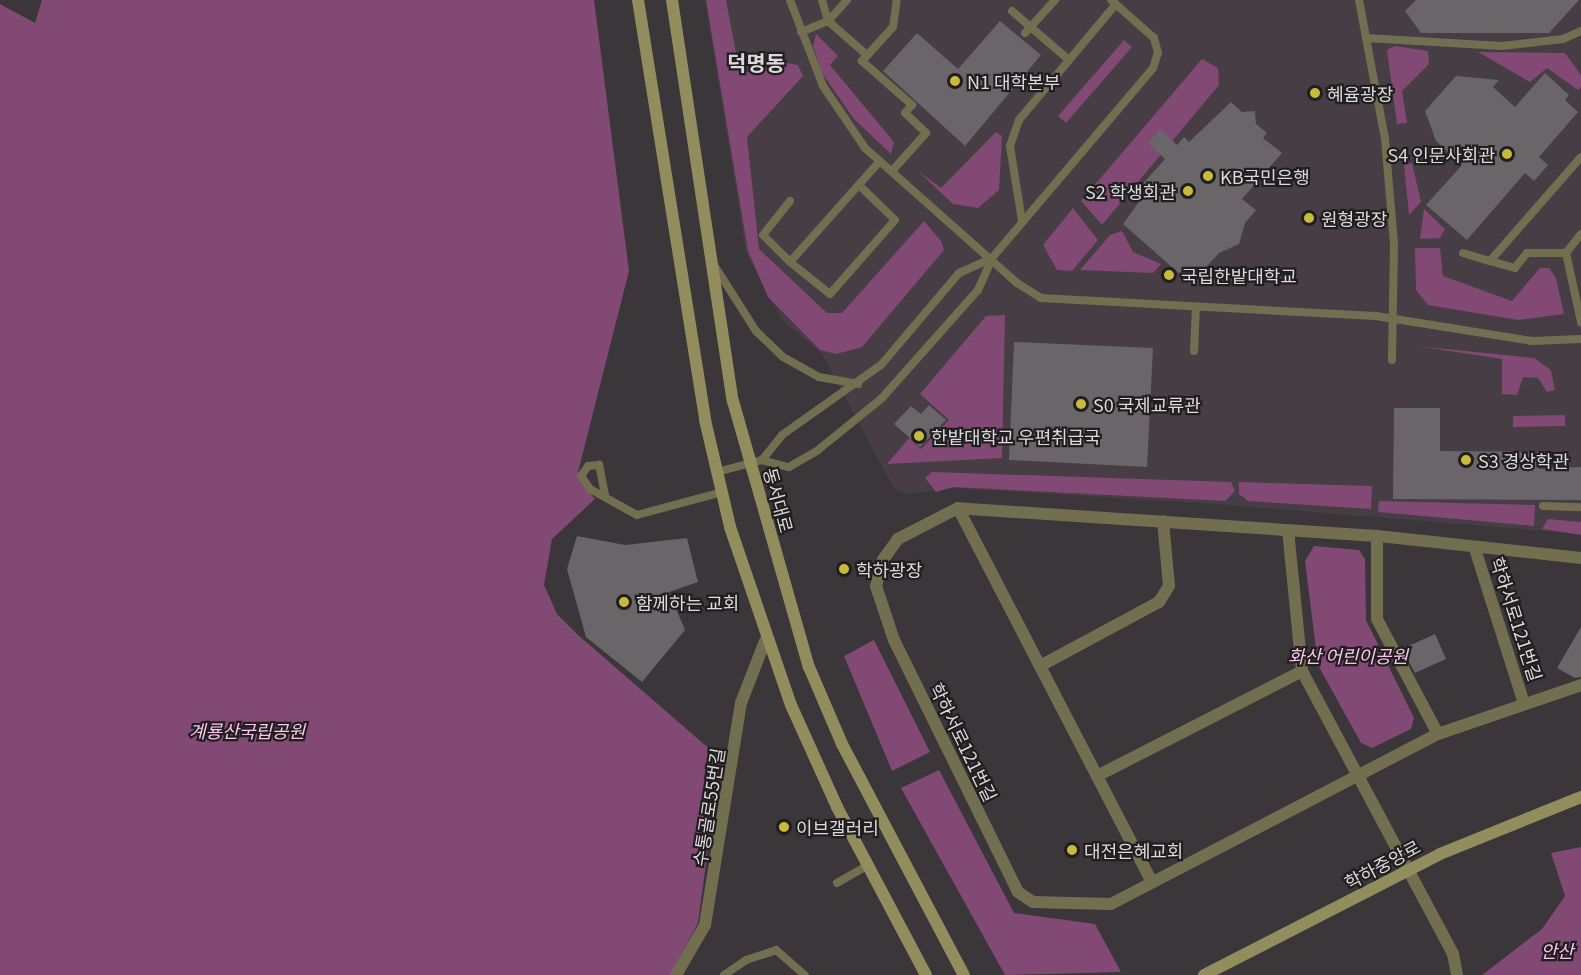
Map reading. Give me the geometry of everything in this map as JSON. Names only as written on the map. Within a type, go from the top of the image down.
[{"type":"street","points":[[638,0],[717,472],[765,641],[868,866],[926,975]]},
{"type":"street","name":"동서대로","points":[[672,0],[734,401],[756,462],[809,667],[842,744],[964,975]]},
{"type":"street","points":[[958,507],[1151,881]]},
{"type":"street","name":"학하서로121번길","points":[[1581,558],[1475,549],[1377,536],[958,507],[898,539],[883,560],[876,586],[894,640],[1018,892],[1033,902],[1093,908],[1112,904],[1151,881],[1438,734],[1523,700],[1581,684]]},
{"type":"street","points":[[1040,666],[1159,602],[1169,586],[1163,520]]},
{"type":"street","points":[[1288,530],[1302,671],[1410,870],[1457,972],[1444,975]]},
{"type":"street","points":[[1377,536],[1377,619],[1438,734]]},
{"type":"street","name":"학하서로121번길","points":[[1475,549],[1523,700]]},
{"type":"street","name":"수통골로55번길","points":[[675,975],[705,925],[741,703],[765,641]]},
{"type":"street","points":[[1097,776],[1302,671]]},
{"type":"street","name":"학하중앙로","points":[[1204,975],[1510,822],[1581,797]]},
{"type":"lane","points":[[790,0],[823,86],[880,161],[1041,298],[1394,317],[1532,341],[1581,339]]},
{"type":"lane","points":[[822,0],[828,21],[867,55]]},
{"type":"lane","points":[[801,32],[828,21],[847,0]]},
{"type":"lane","points":[[892,171],[926,134],[905,113],[912,105],[861,61],[893,27],[897,0]]},
{"type":"lane","points":[[1028,30],[1055,0]]},
{"type":"lane","points":[[1359,0],[1385,139],[1394,317],[1392,360]]},
{"type":"lane","points":[[717,472],[756,462],[789,467],[849,428],[978,290],[992,258],[1153,68],[1158,53],[1154,38],[1113,2],[1019,120],[1010,146],[1022,221]]},
{"type":"lane","points":[[1012,11],[1028,30],[1069,60]]},
{"type":"lane","points":[[1366,38],[1502,46],[1563,39],[1581,30]]},
{"type":"lane","points":[[1490,261],[1581,158]]},
{"type":"lane","points":[[790,262],[880,161]]},
{"type":"lane","points":[[790,201],[763,235],[790,262],[830,294],[895,220],[860,186]]},
{"type":"lane","points":[[1566,253],[1581,234]]},
{"type":"lane","points":[[1463,253],[1515,268],[1527,253],[1566,253]]},
{"type":"lane","points":[[1566,253],[1581,322]]},
{"type":"lane","points":[[756,462],[782,435],[858,384],[959,273],[992,258]]},
{"type":"lane","points":[[711,262],[732,286],[756,331],[783,357],[819,377],[858,384]]},
{"type":"lane","points":[[1194,351],[1196,307]]},
{"type":"lane","points":[[605,495],[637,515],[722,492]]},
{"type":"lane","points":[[1543,506],[1581,507]]},
{"type":"lane","points":[[837,883],[868,866]]},
{"type":"lane","points":[[724,975],[746,960],[776,950],[805,975]]},
{"type":"shaded area","name":"국립한밭대학교","points":[[705,0],[1581,0],[1581,534],[1216,504],[953,488],[908,494],[894,489],[822,354],[781,319],[746,252]]},
{"type":"green space","name":"계룡산국립공원","points":[[42,0],[594,0],[629,271],[577,476],[595,499],[552,539],[544,585],[557,614],[578,635],[720,758],[698,923],[670,975],[0,975],[0,4],[35,23]]},
{"type":"green space","points":[[706,0],[726,0],[740,74],[787,63],[798,65],[803,76],[747,137],[759,249],[827,313],[842,313],[924,221],[941,241],[944,250],[862,347],[836,354],[820,350],[768,297],[748,251]]},
{"type":"green space","points":[[816,34],[838,56],[830,65],[894,142],[891,154],[854,119],[822,73],[813,46]]},
{"type":"green space","points":[[1124,40],[1132,47],[1066,123],[1058,116]]},
{"type":"green space","points":[[1395,46],[1428,51],[1429,64],[1402,91],[1407,123],[1397,124],[1387,50]]},
{"type":"green space","points":[[1478,52],[1565,53],[1581,75],[1581,87],[1578,90],[1547,68],[1530,82]]},
{"type":"green space","points":[[1202,59],[1218,68],[1219,85],[1102,225],[1081,201]]},
{"type":"green space","points":[[996,132],[1002,136],[999,190],[978,208],[953,204],[918,171],[941,188]]},
{"type":"green space","points":[[1412,163],[1421,202],[1409,215],[1404,165]]},
{"type":"green space","points":[[1073,208],[1098,240],[1072,271],[1057,270],[1043,245]]},
{"type":"green space","points":[[1424,209],[1445,229],[1440,238],[1420,239]]},
{"type":"green space","points":[[1122,231],[1133,252],[1161,264],[1153,273],[1080,270],[1110,235]]},
{"type":"green space","points":[[1415,248],[1440,248],[1443,276],[1512,301],[1540,268],[1549,268],[1556,278],[1564,314],[1518,320],[1428,305],[1416,290]]},
{"type":"green space","points":[[1005,315],[1002,458],[887,464],[909,438],[921,449],[949,420],[920,394],[986,316]]},
{"type":"green space","points":[[1417,346],[1534,358],[1551,370],[1555,390],[1547,392],[1538,378],[1523,377],[1517,395],[1502,394],[1502,359]]},
{"type":"green space","points":[[1565,415],[1565,426],[1513,427],[1513,416]]},
{"type":"green space","points":[[932,472],[1231,482],[1235,491],[1225,501],[953,487],[936,492],[925,478]]},
{"type":"green space","points":[[1239,482],[1372,486],[1371,509],[1248,501],[1239,494]]},
{"type":"green space","points":[[1379,501],[1535,505],[1534,526],[1378,512]]},
{"type":"green space","points":[[1548,519],[1581,522],[1581,535],[1542,529]]},
{"type":"green space","name":"화산 어린이공원","points":[[1314,546],[1359,550],[1365,559],[1366,620],[1414,718],[1411,729],[1372,748],[1361,743],[1318,665],[1305,561]]},
{"type":"green space","points":[[874,640],[930,752],[892,771],[844,656]]},
{"type":"green space","points":[[939,770],[1014,913],[1095,924],[1121,972],[1005,975],[901,788]]},
{"type":"green space","name":"안산","points":[[1581,847],[1581,975],[1482,975],[1542,929],[1565,896],[1551,853]]},
{"type":"building","points":[[1416,0],[1579,0],[1549,33],[1421,33],[1405,11]]},
{"type":"building","name":"N1 대학본부","points":[[1000,21],[1041,55],[965,146],[883,71],[917,33],[958,69]]},
{"type":"building","name":"S4 인문사회관","points":[[1545,73],[1569,95],[1565,100],[1578,112],[1539,157],[1548,165],[1534,181],[1525,173],[1467,240],[1426,205],[1462,165],[1436,141],[1425,111],[1456,76],[1499,80],[1493,87],[1515,107]]},
{"type":"building","name":"S2 학생회관","points":[[1231,102],[1242,112],[1255,111],[1256,124],[1267,133],[1263,138],[1282,153],[1242,199],[1256,210],[1245,223],[1239,244],[1219,253],[1191,284],[1123,224],[1141,199],[1138,189],[1165,159],[1148,143],[1160,129],[1177,145],[1184,137],[1189,142]]},
{"type":"building","name":"S0 국제교류관","points":[[1014,342],[1153,348],[1147,467],[1009,460]]},
{"type":"building","name":"한밭대학교 우편취급국","points":[[929,405],[946,420],[920,447],[894,424],[911,406],[921,414]]},
{"type":"building","name":"S3 경상학관","points":[[1394,408],[1440,408],[1440,451],[1539,452],[1539,469],[1581,467],[1581,500],[1393,499]]},
{"type":"building","name":"함께하는 교회","points":[[577,536],[625,545],[687,538],[698,582],[669,592],[685,630],[642,682],[586,637],[567,569]]},
{"type":"building","points":[[1581,627],[1581,677],[1575,678],[1557,668]]},
{"type":"building","points":[[1435,634],[1446,659],[1415,673],[1402,649]]},
{"type":"place","name":"N1 대학본부","points":[[955,81]]},
{"type":"place","name":"혜윰광장","points":[[1315,93]]},
{"type":"place","name":"S4 인문사회관","points":[[1507,154]]},
{"type":"place","name":"KB국민은행","points":[[1208,176]]},
{"type":"place","name":"S2 학생회관","points":[[1188,191]]},
{"type":"place","name":"원형광장","points":[[1309,218]]},
{"type":"place","name":"국립한밭대학교","points":[[1169,275]]},
{"type":"place","name":"S0 국제교류관","points":[[1081,404]]},
{"type":"place","name":"한밭대학교 우편취급국","points":[[919,436]]},
{"type":"place","name":"S3 경상학관","points":[[1466,460]]},
{"type":"place","name":"학하광장","points":[[844,569]]},
{"type":"place","name":"함께하는 교회","points":[[624,602]]},
{"type":"place","name":"이브갤러리","points":[[784,827]]},
{"type":"place","name":"대전은혜교회","points":[[1072,850]]},
{"type":"district","name":"덕명동","points":[[756,62]]}]
